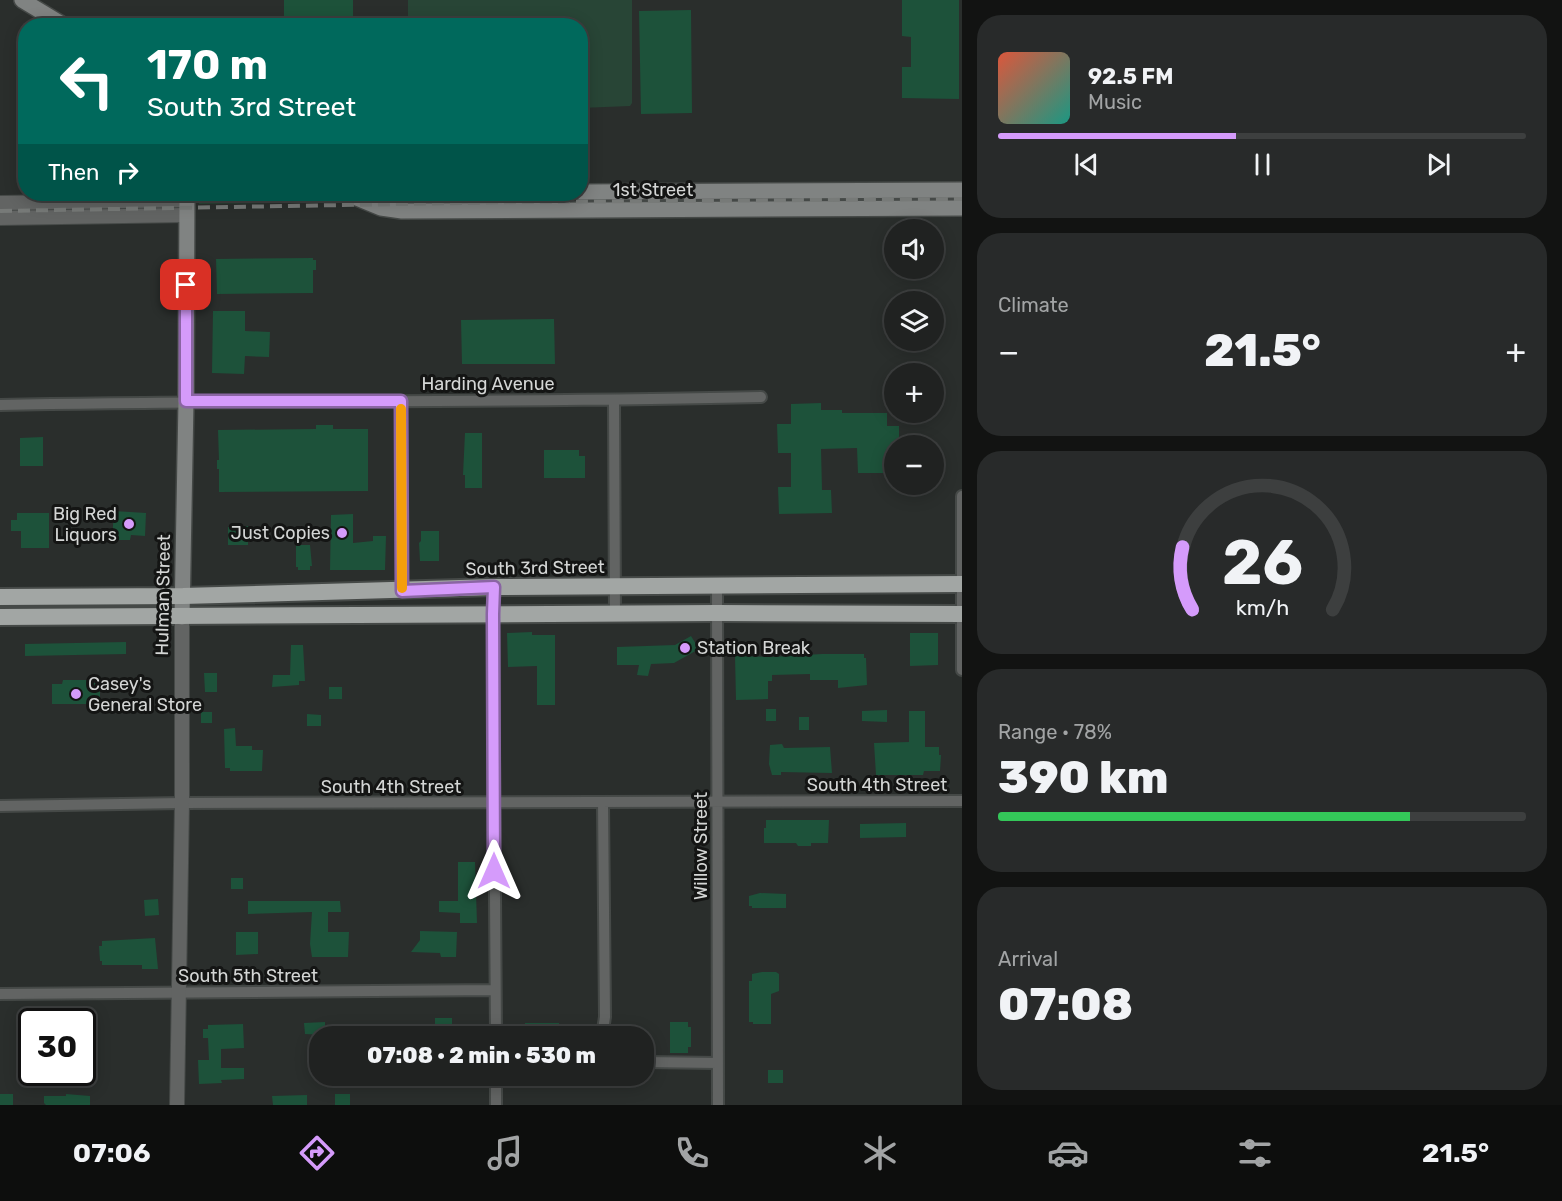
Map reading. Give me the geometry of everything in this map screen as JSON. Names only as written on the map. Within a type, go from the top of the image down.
[{"type":"highway","name":"South 3rd Street","points":[[0,597],[183,596],[494,587],[962,584]]},
{"type":"highway","points":[[0,617],[717,612],[962,614]]},
{"type":"main road","points":[[22,0],[54,18]]},
{"type":"main road","name":"1st Street","points":[[588,192],[962,190]]},
{"type":"main road","name":"1st Street","points":[[364,201],[381,208],[412,211],[962,208]]},
{"type":"main road","name":"Hulman Street","points":[[182,617],[187,203]]},
{"type":"street","points":[[0,203],[187,203]]},
{"type":"street","points":[[0,218],[187,203]]},
{"type":"street","name":"Harding Avenue","points":[[0,405],[186,401],[614,400],[760,397]]},
{"type":"street","points":[[614,400],[615,614]]},
{"type":"street","points":[[401,401],[402,591]]},
{"type":"street","points":[[962,496],[962,670]]},
{"type":"street","points":[[494,587],[496,1026]]},
{"type":"street","name":"Willow Street","points":[[717,587],[718,1105]]},
{"type":"street","name":"Hulman Street","points":[[177,1105],[182,803],[182,617]]},
{"type":"street","name":"South 4th Street","points":[[0,806],[182,803],[962,801]]},
{"type":"street","points":[[603,803],[604,1026]]},
{"type":"street","name":"South 5th Street","points":[[0,994],[495,990]]},
{"type":"street","points":[[654,1062],[718,1063]]},
{"type":"street","points":[[496,1086],[496,1105]]},
{"type":"green space","points":[[408,0],[632,0],[632,103],[630,106],[588,108],[588,18],[408,18]]},
{"type":"green space","points":[[199,201],[349,202],[199,204]]},
{"type":"building","points":[[284,0],[353,0],[353,18],[284,18]]},
{"type":"building","points":[[902,0],[959,0],[959,99],[902,98],[902,67],[911,67],[911,37],[902,36]]},
{"type":"building","points":[[691,10],[692,113],[641,114],[639,11]]},
{"type":"building","points":[[313,258],[316,260],[316,270],[313,270],[313,293],[217,294],[216,259]]},
{"type":"building","points":[[213,311],[245,311],[245,331],[270,332],[269,357],[245,356],[244,374],[212,373]]},
{"type":"building","points":[[554,319],[555,364],[462,364],[461,320]]},
{"type":"building","points":[[821,403],[821,410],[842,410],[842,413],[884,413],[884,423],[887,423],[887,426],[899,426],[899,435],[884,435],[884,473],[858,473],[857,448],[821,449],[822,490],[831,490],[832,513],[779,514],[778,487],[791,487],[791,453],[778,453],[777,424],[791,424],[791,404]]},
{"type":"building","points":[[316,425],[333,425],[333,429],[368,429],[368,491],[219,492],[218,430],[316,429]]},
{"type":"building","points":[[465,433],[482,433],[482,488],[465,488],[465,475],[463,475]]},
{"type":"building","points":[[43,437],[43,466],[20,466],[20,438]]},
{"type":"building","points":[[544,450],[579,450],[579,456],[585,456],[585,478],[544,478]]},
{"type":"building","name":"Big Red Liquors","points":[[114,511],[146,513],[145,536],[131,535],[130,540],[112,540]]},
{"type":"building","points":[[17,513],[49,513],[49,548],[21,548],[21,531],[11,531],[11,520],[17,520]]},
{"type":"building","points":[[353,514],[353,543],[373,541],[373,536],[386,536],[385,570],[330,570],[331,515]]},
{"type":"building","points":[[248,526],[248,545],[228,545],[228,527]]},
{"type":"building","points":[[421,531],[439,531],[439,561],[420,561]]},
{"type":"building","points":[[296,545],[310,545],[312,566],[310,570],[298,570],[296,567]]},
{"type":"building","points":[[532,632],[532,635],[555,635],[555,705],[537,705],[537,666],[508,667],[507,633]]},
{"type":"building","points":[[910,633],[938,633],[938,665],[910,666]]},
{"type":"building","points":[[691,636],[699,649],[674,663],[651,664],[648,676],[637,675],[639,665],[617,665],[617,647],[675,645]]},
{"type":"building","name":"Casey's General Store","points":[[126,642],[126,654],[25,656],[25,644]]},
{"type":"building","points":[[291,645],[303,645],[305,681],[299,681],[299,685],[272,687],[273,675],[290,675]]},
{"type":"building","points":[[864,654],[867,685],[838,688],[838,680],[810,680],[810,674],[772,675],[772,681],[768,681],[768,699],[736,700],[735,656],[771,657]]},
{"type":"building","points":[[204,673],[217,673],[217,692],[205,692]]},
{"type":"building","name":"Casey's General Store","points":[[63,680],[86,680],[90,683],[100,683],[100,704],[52,704],[52,684],[62,684]]},
{"type":"building","points":[[329,687],[342,687],[342,699],[329,699]]},
{"type":"building","points":[[766,709],[776,709],[776,721],[766,721]]},
{"type":"building","points":[[887,710],[887,722],[862,721],[862,711]]},
{"type":"building","points":[[909,711],[925,711],[925,747],[939,747],[940,771],[924,771],[923,775],[876,775],[874,743],[909,742]]},
{"type":"building","points":[[201,712],[212,712],[212,723],[201,723]]},
{"type":"building","points":[[307,714],[321,715],[321,726],[307,726]]},
{"type":"building","points":[[799,717],[809,717],[809,730],[799,730]]},
{"type":"building","points":[[235,728],[236,746],[252,746],[252,750],[263,750],[262,771],[230,771],[230,768],[225,768],[224,729]]},
{"type":"building","points":[[782,744],[784,748],[830,747],[832,773],[781,772],[781,775],[772,775],[769,764],[770,745]]},
{"type":"building","points":[[766,820],[829,820],[828,843],[798,846],[796,843],[764,843]]},
{"type":"building","points":[[906,823],[906,837],[860,838],[860,824]]},
{"type":"building","points":[[458,862],[475,862],[477,923],[460,923],[460,913],[439,912],[439,901],[458,901]]},
{"type":"building","points":[[231,878],[243,878],[243,889],[231,889]]},
{"type":"building","points":[[760,893],[786,894],[786,908],[752,908],[749,906],[749,896]]},
{"type":"building","points":[[158,899],[159,915],[145,916],[144,900]]},
{"type":"building","points":[[248,901],[340,901],[341,912],[328,912],[328,932],[349,932],[348,957],[312,957],[310,944],[312,912],[248,914]]},
{"type":"building","points":[[420,931],[457,932],[456,957],[441,957],[440,953],[411,952],[420,940]]},
{"type":"building","points":[[236,932],[258,932],[258,954],[236,955]]},
{"type":"building","points":[[155,938],[158,969],[142,969],[142,965],[102,965],[100,961],[99,946],[102,946],[102,941]]},
{"type":"building","points":[[762,972],[779,974],[779,991],[771,994],[771,1024],[753,1024],[749,1022],[749,981],[752,981],[752,974]]},
{"type":"building","points":[[435,1018],[452,1018],[452,1026],[435,1026]]},
{"type":"building","points":[[325,1022],[325,1026],[309,1026],[309,1034],[305,1034],[304,1023]]},
{"type":"building","points":[[670,1022],[688,1022],[688,1027],[691,1027],[691,1047],[688,1047],[688,1053],[670,1053]]},
{"type":"building","points":[[525,1023],[559,1023],[559,1026],[525,1026]]},
{"type":"building","points":[[243,1024],[244,1048],[221,1049],[221,1068],[244,1068],[244,1079],[199,1084],[198,1060],[209,1060],[208,1038],[203,1038],[203,1029],[208,1029],[208,1025]]},
{"type":"building","points":[[768,1070],[783,1070],[783,1083],[768,1083]]},
{"type":"building","points":[[0,1094],[13,1094],[13,1105],[0,1105]]},
{"type":"building","points":[[66,1094],[90,1096],[90,1105],[46,1105],[44,1103],[44,1096],[66,1096]]},
{"type":"building","points":[[335,1094],[350,1094],[350,1105],[335,1105]]},
{"type":"building","points":[[307,1095],[307,1105],[273,1105],[272,1096]]},
{"type":"railway","points":[[0,211],[517,202],[962,199]]},
{"type":"slow traffic","points":[[401,409],[402,588]]},
{"type":"place","name":"Big Red Liquors","points":[[129,524]]},
{"type":"place","name":"Just Copies","points":[[342,533]]},
{"type":"place","name":"Station Break","points":[[685,648]]},
{"type":"place","name":"Casey's General Store","points":[[76,694]]},
{"type":"route","points":[[186,285],[186,401],[401,401],[402,591],[494,587],[494,871]]}]
